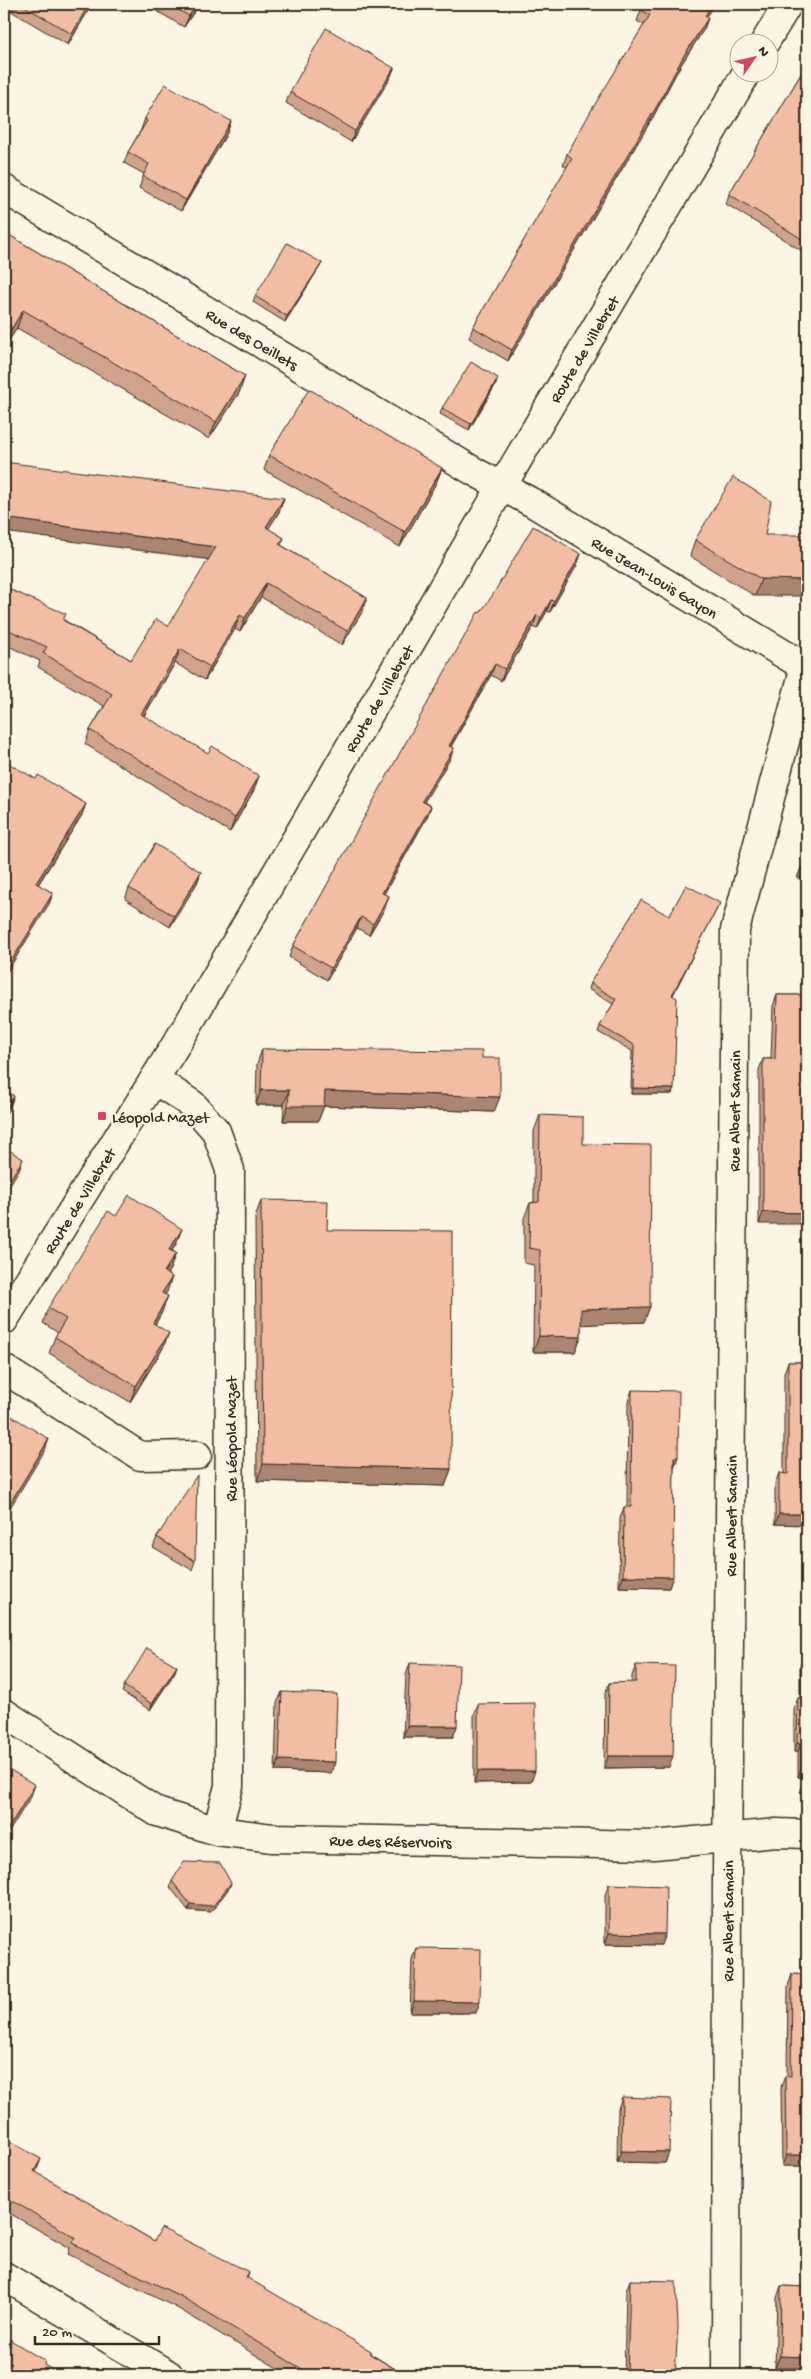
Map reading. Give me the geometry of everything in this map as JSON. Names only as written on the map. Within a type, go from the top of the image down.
[{"type":"street","points":[[771,32],[788,4]]},
{"type":"street","name":"Route de Villebret","points":[[4,1320],[185,1030],[741,82]]},
{"type":"street","name":"Rue des Oeillets","points":[[4,188],[502,487]]},
{"type":"street","name":"Rue Jean-Louis Gayon","points":[[502,487],[533,503],[806,667]]},
{"type":"street","name":"Rue Albert Samain","points":[[726,2375],[735,930],[806,667]]},
{"type":"street","name":"Rue Léopold Mazet","points":[[154,1079],[193,1105],[216,1131],[230,1170],[229,1786],[217,1830]]},
{"type":"street","points":[[4,1369],[140,1456],[197,1455]]},
{"type":"street","name":"Rue des Réservoirs","points":[[4,1713],[157,1812],[217,1830],[272,1838],[645,1845],[776,1833],[807,1834]]},
{"type":"street","points":[[4,2276],[169,2375]]},
{"type":"building","points":[[21,4],[89,4],[72,34]]},
{"type":"building","points":[[168,4],[196,4],[189,16]]},
{"type":"building","points":[[645,4],[712,4],[705,16],[708,18],[683,57],[657,106],[512,350],[473,327],[572,158],[567,154],[592,109],[650,15],[641,10]]},
{"type":"building","points":[[326,28],[394,68],[355,131],[290,92]]},
{"type":"building","points":[[807,64],[807,242],[729,194]]},
{"type":"building","points":[[165,84],[231,121],[186,200],[143,176],[149,164],[128,152],[147,121],[145,118]]},
{"type":"building","points":[[4,232],[245,376],[216,422],[23,310],[12,328],[4,323]]},
{"type":"building","points":[[287,243],[322,263],[287,316],[255,296]]},
{"type":"building","points":[[471,362],[498,378],[471,424],[442,408]]},
{"type":"building","points":[[309,389],[442,468],[405,532],[269,455]]},
{"type":"building","points":[[4,462],[284,498],[266,527],[284,538],[279,544],[367,598],[347,631],[266,583],[245,618],[240,615],[210,667],[180,649],[141,714],[208,753],[212,746],[259,776],[235,818],[90,730],[112,694],[43,653],[47,647],[4,628],[4,587],[66,614],[63,620],[131,660],[156,619],[168,626],[216,547],[4,518]]},
{"type":"building","points":[[733,477],[771,501],[765,535],[807,535],[807,580],[761,579],[695,540]]},
{"type":"building","points":[[533,526],[581,554],[554,601],[551,600],[541,618],[537,615],[505,669],[495,664],[449,746],[454,748],[422,801],[431,806],[382,893],[389,896],[373,924],[361,917],[331,968],[293,946],[478,612],[480,613],[492,596]]},
{"type":"building","points":[[4,761],[36,779],[38,775],[86,804],[36,883],[53,893],[4,973],[4,844],[11,832],[4,828]]},
{"type":"building","points":[[155,844],[201,872],[174,916],[129,888]]},
{"type":"building","points":[[807,862],[807,868],[801,868]]},
{"type":"building","points":[[686,885],[720,903],[672,995],[677,998],[674,1089],[633,1088],[634,1045],[600,1026],[616,999],[590,983],[641,900],[669,916]]},
{"type":"building","points":[[777,995],[807,995],[807,1086],[803,1086],[802,1158],[807,1158],[807,1213],[763,1212],[763,1059],[775,1059]]},
{"type":"building","points":[[262,1049],[482,1051],[482,1058],[500,1058],[500,1097],[325,1091],[324,1106],[288,1106],[289,1090],[261,1090]]},
{"type":"building","points":[[4,1089],[14,1096],[4,1112]]},
{"type":"building","points":[[540,1115],[583,1117],[583,1144],[651,1145],[650,1307],[581,1309],[581,1337],[539,1336],[540,1250],[529,1248],[530,1203],[539,1202]]},
{"type":"building","points":[[4,1147],[23,1159],[4,1189]]},
{"type":"building","points":[[129,1195],[182,1229],[169,1250],[176,1253],[164,1272],[172,1277],[162,1293],[168,1296],[153,1323],[169,1333],[136,1386],[55,1337],[66,1319],[48,1308],[108,1211],[116,1216]]},
{"type":"building","points":[[261,1200],[328,1201],[327,1230],[452,1231],[451,1469],[263,1464]]},
{"type":"building","points":[[788,1362],[807,1362],[807,1514],[779,1514],[779,1473],[788,1474]]},
{"type":"building","points":[[632,1390],[679,1391],[678,1457],[674,1457],[673,1577],[623,1576],[624,1507],[631,1507]]},
{"type":"building","points":[[4,1413],[49,1439],[4,1513]]},
{"type":"building","points":[[197,1475],[195,1561],[157,1537]]},
{"type":"building","points":[[147,1648],[177,1666],[152,1704],[124,1686]]},
{"type":"building","points":[[803,1657],[807,1657],[807,1768],[801,1768],[801,1743],[797,1743],[798,1698],[804,1698]]},
{"type":"building","points":[[410,1663],[459,1665],[457,1726],[407,1726]]},
{"type":"building","points":[[636,1665],[675,1666],[673,1756],[608,1756],[609,1683],[636,1682]]},
{"type":"building","points":[[282,1692],[337,1694],[335,1762],[279,1760]]},
{"type":"building","points":[[535,1703],[535,1771],[478,1771],[478,1704]]},
{"type":"building","points":[[4,1766],[35,1785],[4,1835]]},
{"type":"building","points":[[184,1862],[220,1863],[231,1883],[213,1906],[190,1904],[172,1881]]},
{"type":"building","points":[[609,1884],[666,1886],[665,1934],[609,1933]]},
{"type":"building","points":[[416,1948],[481,1949],[480,2002],[414,2001]]},
{"type":"building","points":[[792,1974],[807,1975],[807,2155],[786,2155],[785,2076],[791,2076]]},
{"type":"building","points":[[622,2097],[671,2099],[669,2152],[621,2151]]},
{"type":"building","points":[[4,2138],[41,2159],[34,2171],[154,2241],[161,2228],[249,2272],[246,2277],[371,2351],[370,2354],[405,2375],[312,2375],[182,2297],[72,2243],[76,2238],[4,2196]]},
{"type":"building","points":[[630,2280],[676,2281],[678,2327],[675,2375],[627,2375]]},
{"type":"building","points":[[781,2286],[807,2287],[807,2357],[780,2356]]},
{"type":"building","points":[[4,2336],[45,2361],[44,2365],[61,2375],[4,2375]]},
{"type":"place","name":"Léopold Mazet","points":[[102,1116]]}]
